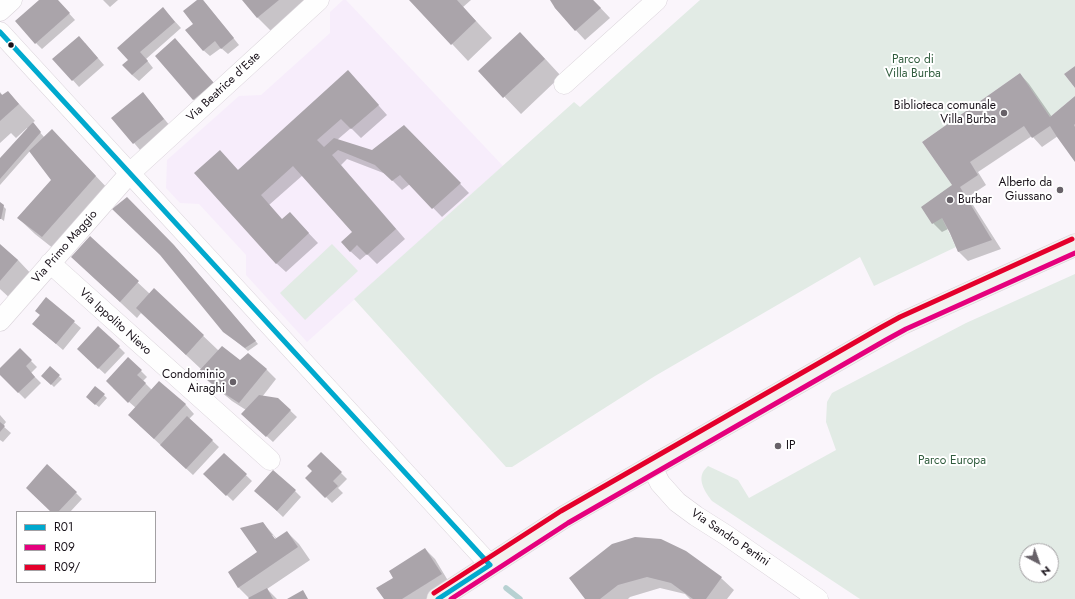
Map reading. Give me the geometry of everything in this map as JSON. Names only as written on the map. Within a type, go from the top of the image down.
[{"type":"main road","points":[[438,599],[564,517],[903,323],[1075,245]]},
{"type":"street","points":[[0,11],[12,0]]},
{"type":"street","name":"Via Beatrice d'Este","points":[[130,173],[319,0]]},
{"type":"street","points":[[564,84],[657,0]]},
{"type":"street","points":[[0,32],[490,565]]},
{"type":"street","name":"Via Primo Maggio","points":[[0,321],[130,173]]},
{"type":"street","name":"Via Ippolito Nievo","points":[[50,263],[270,460]]},
{"type":"street","name":"Via Sandro Pertini","points":[[652,467],[660,483],[677,502],[818,599]]},
{"type":"shaded area","points":[[343,0],[346,0],[503,166],[307,342],[246,275],[246,255],[199,204],[180,203],[166,188],[167,160],[239,96],[261,95],[330,33],[330,12]]},
{"type":"green space","name":"Parco di Villa Burba","points":[[700,0],[1075,0],[1075,66],[1064,74],[1075,88],[1075,96],[1050,117],[1020,73],[922,142],[952,185],[942,218],[956,247],[874,286],[860,257],[655,376],[512,467],[506,467],[354,299],[574,102],[580,107]]},
{"type":"green space","points":[[332,244],[358,271],[305,320],[280,293]]},
{"type":"green space","name":"Parco Europa","points":[[1075,274],[1075,599],[860,599],[712,501],[703,487],[701,480],[703,472],[708,466],[738,480],[749,498],[836,450],[826,422],[827,402],[832,393],[966,323]]},
{"type":"building","points":[[39,0],[58,0],[70,13],[35,44],[15,21]]},
{"type":"building","points":[[197,0],[203,0],[234,38],[221,49],[215,41],[203,51],[185,30],[193,24],[183,11]]},
{"type":"building","points":[[242,0],[279,0],[257,18]]},
{"type":"building","points":[[409,0],[457,0],[476,21],[451,45]]},
{"type":"building","points":[[550,0],[593,0],[601,8],[575,31]]},
{"type":"building","points":[[163,7],[175,22],[140,52],[148,61],[132,75],[122,65],[128,60],[117,48]]},
{"type":"building","points":[[520,32],[545,59],[503,98],[478,71]]},
{"type":"building","points":[[79,36],[98,58],[72,81],[52,59]]},
{"type":"building","points":[[175,38],[214,83],[193,100],[155,56]]},
{"type":"building","points":[[1075,66],[1075,88],[1064,74]]},
{"type":"building","points":[[348,70],[379,105],[351,129],[341,119],[317,140],[324,147],[334,138],[372,150],[404,125],[461,183],[432,209],[400,175],[392,181],[375,165],[338,150],[332,155],[396,229],[367,255],[357,245],[350,252],[341,242],[352,232],[293,166],[261,195],[282,219],[290,212],[309,233],[276,264],[194,173],[220,150],[238,170]]},
{"type":"building","points":[[1020,73],[1050,117],[1075,96],[1075,162],[1050,126],[1032,138],[1024,126],[970,162],[978,175],[960,187],[992,240],[958,252],[942,218],[932,224],[921,207],[952,185],[922,142]]},
{"type":"building","points":[[8,91],[19,104],[0,121],[0,93],[2,95]]},
{"type":"building","points":[[143,92],[164,119],[133,144],[111,118]]},
{"type":"building","points":[[33,122],[41,132],[0,179],[0,158]]},
{"type":"building","points":[[52,129],[96,176],[42,237],[17,218],[51,180],[29,151]]},
{"type":"building","points":[[127,197],[174,245],[256,341],[245,348],[223,332],[160,255],[112,209]]},
{"type":"building","points":[[0,202],[4,205],[1,219],[0,219]]},
{"type":"building","points":[[90,236],[139,281],[120,302],[71,257]]},
{"type":"building","points":[[0,244],[18,260],[0,281]]},
{"type":"building","points":[[154,288],[204,335],[186,355],[136,308]]},
{"type":"building","points":[[46,297],[75,321],[56,344],[32,324],[40,315],[35,311]]},
{"type":"building","points":[[98,326],[120,346],[98,369],[77,349]]},
{"type":"building","name":"Condominio Airaghi","points":[[222,346],[240,360],[248,353],[267,369],[239,403],[222,392],[198,372]]},
{"type":"building","points":[[20,348],[32,360],[26,366],[35,377],[18,393],[0,375],[0,368]]},
{"type":"building","points":[[128,357],[142,370],[137,375],[146,383],[128,403],[106,381]]},
{"type":"building","points":[[50,366],[60,375],[51,385],[41,376]]},
{"type":"building","points":[[159,381],[186,404],[154,439],[128,415]]},
{"type":"building","points":[[95,386],[105,394],[95,405],[86,397]]},
{"type":"building","points":[[259,395],[278,398],[291,410],[266,437],[241,414]]},
{"type":"building","points":[[187,416],[213,440],[186,469],[160,445]]},
{"type":"building","points":[[0,422],[5,426],[0,432]]},
{"type":"building","points":[[321,452],[342,472],[333,481],[338,486],[325,498],[305,478],[312,471],[307,466]]},
{"type":"building","points":[[224,453],[247,474],[226,496],[203,474]]},
{"type":"building","points":[[47,464],[77,492],[59,511],[50,511],[26,488]]},
{"type":"building","points":[[273,470],[296,490],[277,511],[254,491]]},
{"type":"building","points":[[263,522],[275,539],[287,531],[298,547],[238,588],[228,572],[257,552],[240,528]]},
{"type":"building","points":[[635,537],[661,539],[686,551],[722,577],[706,599],[693,599],[671,583],[647,577],[618,585],[600,599],[585,599],[569,578],[612,544]]},
{"type":"building","points":[[425,548],[442,574],[402,599],[384,599],[376,588],[393,578],[389,571]]},
{"type":"building","points":[[267,588],[273,599],[248,598]]},
{"type":"building","points":[[303,590],[308,599],[287,599]]},
{"type":"waterway","points":[[506,588],[520,599]]},
{"type":"transit line","name":"R01","points":[[0,32],[490,565],[438,599]]},
{"type":"transit line","name":"R09/","points":[[434,593],[561,511],[880,328],[900,317],[1072,239]]},
{"type":"transit line","name":"R09","points":[[451,599],[568,523],[886,340],[906,329],[1075,253]]},
{"type":"place","name":"Biblioteca comunale Villa Burba","points":[[1004,113]]},
{"type":"place","name":"Alberto da Giussano","points":[[1060,190]]},
{"type":"place","name":"Burbar","points":[[950,200]]},
{"type":"place","name":"Condominio Airaghi","points":[[233,382]]},
{"type":"place","name":"IP","points":[[778,446]]}]
